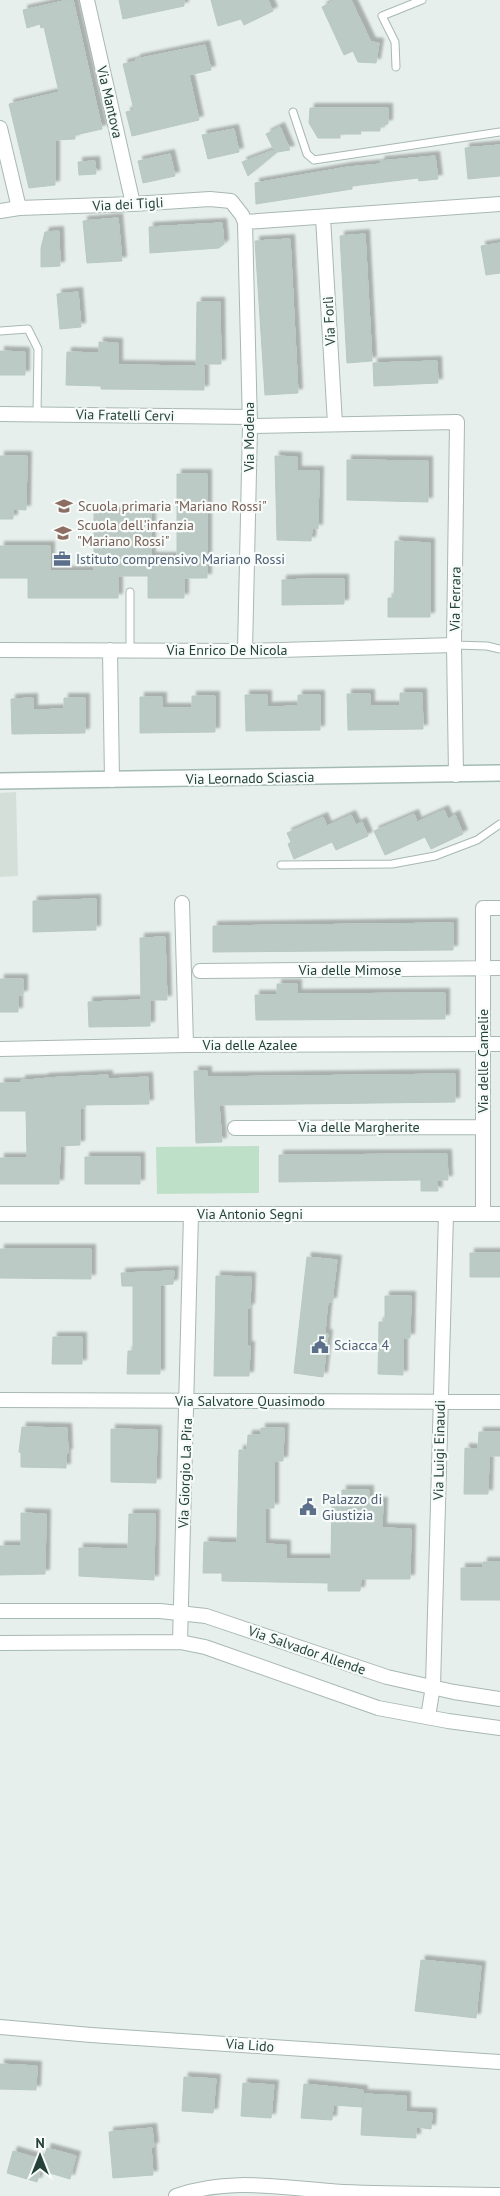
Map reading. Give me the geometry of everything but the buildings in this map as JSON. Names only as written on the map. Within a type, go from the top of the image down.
[{"type":"street","name":"Via Mantova","points":[[87,0],[133,204]]},
{"type":"street","points":[[0,128],[19,208]]},
{"type":"street","name":"Via dei Tigli","points":[[0,211],[19,208],[210,199],[231,201],[242,214],[245,222]]},
{"type":"street","points":[[245,222],[500,204]]},
{"type":"street","name":"Via Forlì","points":[[322,217],[335,424]]},
{"type":"street","name":"Via Modena","points":[[245,222],[250,421],[245,651]]},
{"type":"street","name":"Via Fratelli Cervi","points":[[0,414],[335,424],[457,422]]},
{"type":"street","name":"Via Ferrara","points":[[456,776],[454,644],[457,422]]},
{"type":"street","name":"Via Enrico De Nicola","points":[[0,650],[245,651],[454,644]]},
{"type":"street","points":[[110,650],[112,780]]},
{"type":"street","name":"Via Leornado Sciascia","points":[[0,781],[456,776],[500,773]]},
{"type":"street","points":[[182,903],[186,1045]]},
{"type":"street","name":"Via delle Camelie","points":[[483,1214],[483,908],[500,908]]},
{"type":"street","name":"Via delle Mimose","points":[[200,971],[500,968]]},
{"type":"street","name":"Via delle Azalee","points":[[0,1048],[186,1045],[500,1044]]},
{"type":"street","name":"Via delle Margherite","points":[[235,1128],[483,1127]]},
{"type":"street","name":"Via Antonio Segni","points":[[0,1214],[500,1214]]},
{"type":"street","name":"Via Giorgio La Pira","points":[[181,1613],[191,1214]]},
{"type":"street","name":"Via Luigi Einaudi","points":[[433,1686],[446,1214]]},
{"type":"street","name":"Via Salvatore Quasimodo","points":[[0,1400],[500,1402]]},
{"type":"street","name":"Via Salvador Allende","points":[[0,1611],[181,1613],[206,1616],[387,1677],[454,1692],[500,1699]]},
{"type":"street","points":[[180,1642],[181,1613]]},
{"type":"street","points":[[0,1643],[180,1642],[205,1647],[378,1708],[428,1718],[500,1728]]},
{"type":"street","points":[[428,1718],[433,1686]]},
{"type":"street","name":"Via Lido","points":[[0,2027],[91,2035],[500,2062]]},
{"type":"street","points":[[176,2196],[207,2186],[233,2185],[342,2192],[500,2195]]},
{"type":"lane","points":[[396,67],[395,42],[382,16],[422,0]]},
{"type":"lane","points":[[293,112],[307,154],[314,160],[500,132]]},
{"type":"lane","points":[[0,331],[28,329],[38,349],[38,414]]},
{"type":"lane","points":[[130,592],[130,650]]},
{"type":"lane","points":[[454,644],[487,646],[500,649]]},
{"type":"lane","points":[[281,865],[392,864],[435,856],[477,840],[500,824]]},
{"type":"shaded area","points":[[16,792],[18,876],[0,877],[0,793]]},
{"type":"green space","points":[[259,1146],[259,1193],[157,1194],[156,1147]]},
{"type":"place","name":"Scuola primaria \"Mariano Rossi\"","points":[[64,506]]},
{"type":"place","name":"Scuola dell'infanzia \"Mariano Rossi\"","points":[[63,533]]},
{"type":"place","name":"Istituto comprensivo Mariano Rossi","points":[[62,559]]},
{"type":"place","name":"Sciacca 4","points":[[320,1345]]},
{"type":"place","name":"Palazzo di Giustizia","points":[[308,1507]]}]
